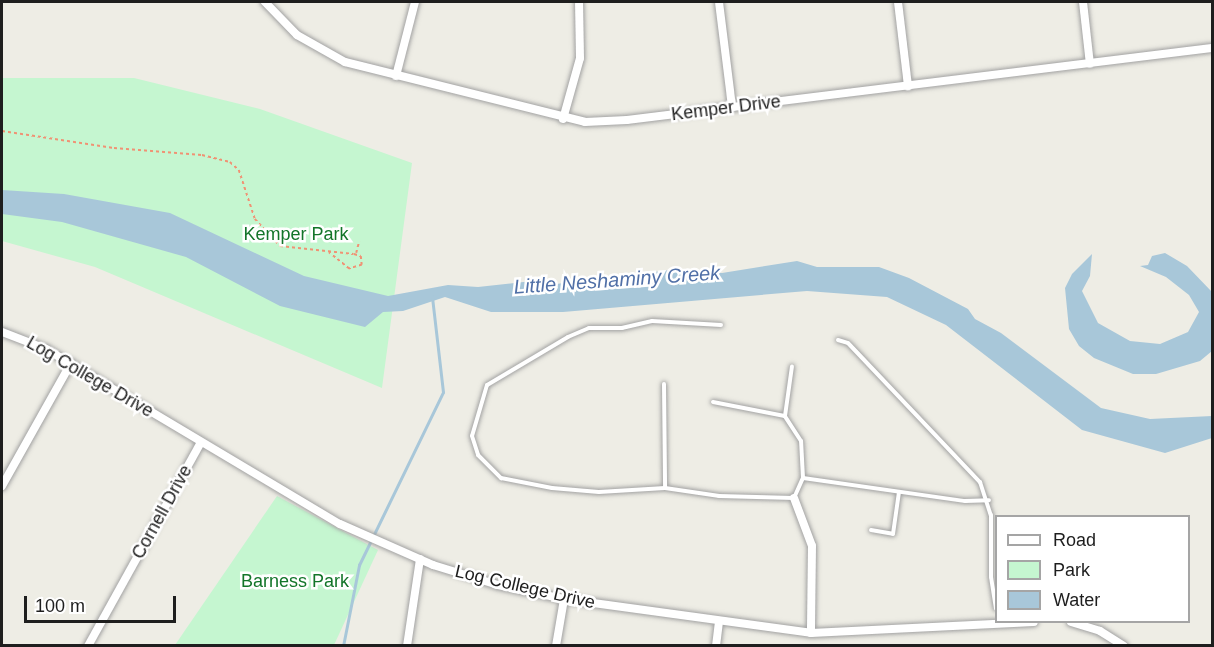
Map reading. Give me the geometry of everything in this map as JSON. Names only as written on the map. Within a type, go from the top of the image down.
[{"type":"street","name":"Kemper Drive","points":[[265,2],[297,35],[345,62],[563,119],[606,122],[1212,48]]},
{"type":"street","points":[[396,76],[415,2]]},
{"type":"street","points":[[563,119],[580,58],[579,2]]},
{"type":"street","points":[[719,2],[732,107]]},
{"type":"street","points":[[898,2],[908,86]]},
{"type":"street","points":[[1083,2],[1090,64]]},
{"type":"street","name":"Log College Drive","points":[[2,332],[31,342],[71,363],[201,442],[366,536],[420,560],[498,585],[564,599],[719,623],[811,633],[999,623]]},
{"type":"street","points":[[2,486],[71,363]]},
{"type":"street","name":"Cornell Drive","points":[[88,645],[201,442]]},
{"type":"street","points":[[794,498],[812,546],[811,633]]},
{"type":"street","points":[[407,645],[420,560]]},
{"type":"street","points":[[556,645],[564,599]]},
{"type":"street","points":[[716,645],[719,623]]},
{"type":"street","points":[[1077,623],[1100,631],[1124,645]]},
{"type":"lane","points":[[721,325],[652,321],[622,328],[589,328],[507,370],[487,385],[480,398],[472,436],[478,456],[501,478],[599,492],[665,488],[718,496],[794,498],[803,478],[801,441],[785,416],[792,366]]},
{"type":"lane","points":[[838,340],[848,343],[980,482],[989,500],[991,578],[995,603]]},
{"type":"lane","points":[[664,384],[665,488]]},
{"type":"lane","points":[[713,402],[785,416]]},
{"type":"lane","points":[[803,478],[965,501],[989,500]]},
{"type":"lane","points":[[871,530],[893,534],[899,492]]},
{"type":"path","points":[[2,131],[114,148],[202,155],[230,162],[239,170],[255,219],[265,233],[280,246],[329,254],[356,254],[363,260],[358,269],[349,269],[329,254]]},
{"type":"path","points":[[356,254],[359,241]]},
{"type":"green space","name":"Kemper Park","points":[[2,78],[134,78],[260,109],[412,163],[382,388],[95,267],[2,241]]},
{"type":"green space","name":"Barness Park","points":[[277,496],[378,550],[334,645],[175,645]]},
{"type":"water","name":"Little Neshaminy Creek","points":[[2,190],[64,194],[170,213],[304,276],[388,296],[448,285],[478,287],[550,279],[556,284],[679,269],[722,273],[797,261],[817,267],[879,267],[909,278],[968,309],[975,319],[1001,333],[1101,408],[1150,419],[1212,416],[1212,438],[1165,453],[1082,430],[946,325],[887,297],[807,291],[563,312],[491,312],[445,297],[403,311],[383,312],[365,327],[280,306],[186,257],[62,222],[2,214]]},
{"type":"water","points":[[1165,253],[1187,266],[1212,292],[1212,351],[1200,361],[1156,374],[1133,374],[1094,358],[1079,346],[1069,329],[1065,288],[1072,274],[1092,254],[1090,276],[1082,291],[1098,323],[1130,341],[1160,344],[1188,332],[1199,312],[1189,295],[1166,277],[1140,266],[1148,265],[1152,256]]},
{"type":"waterway","points":[[343,646],[359,565],[443,392],[432,297]]}]
